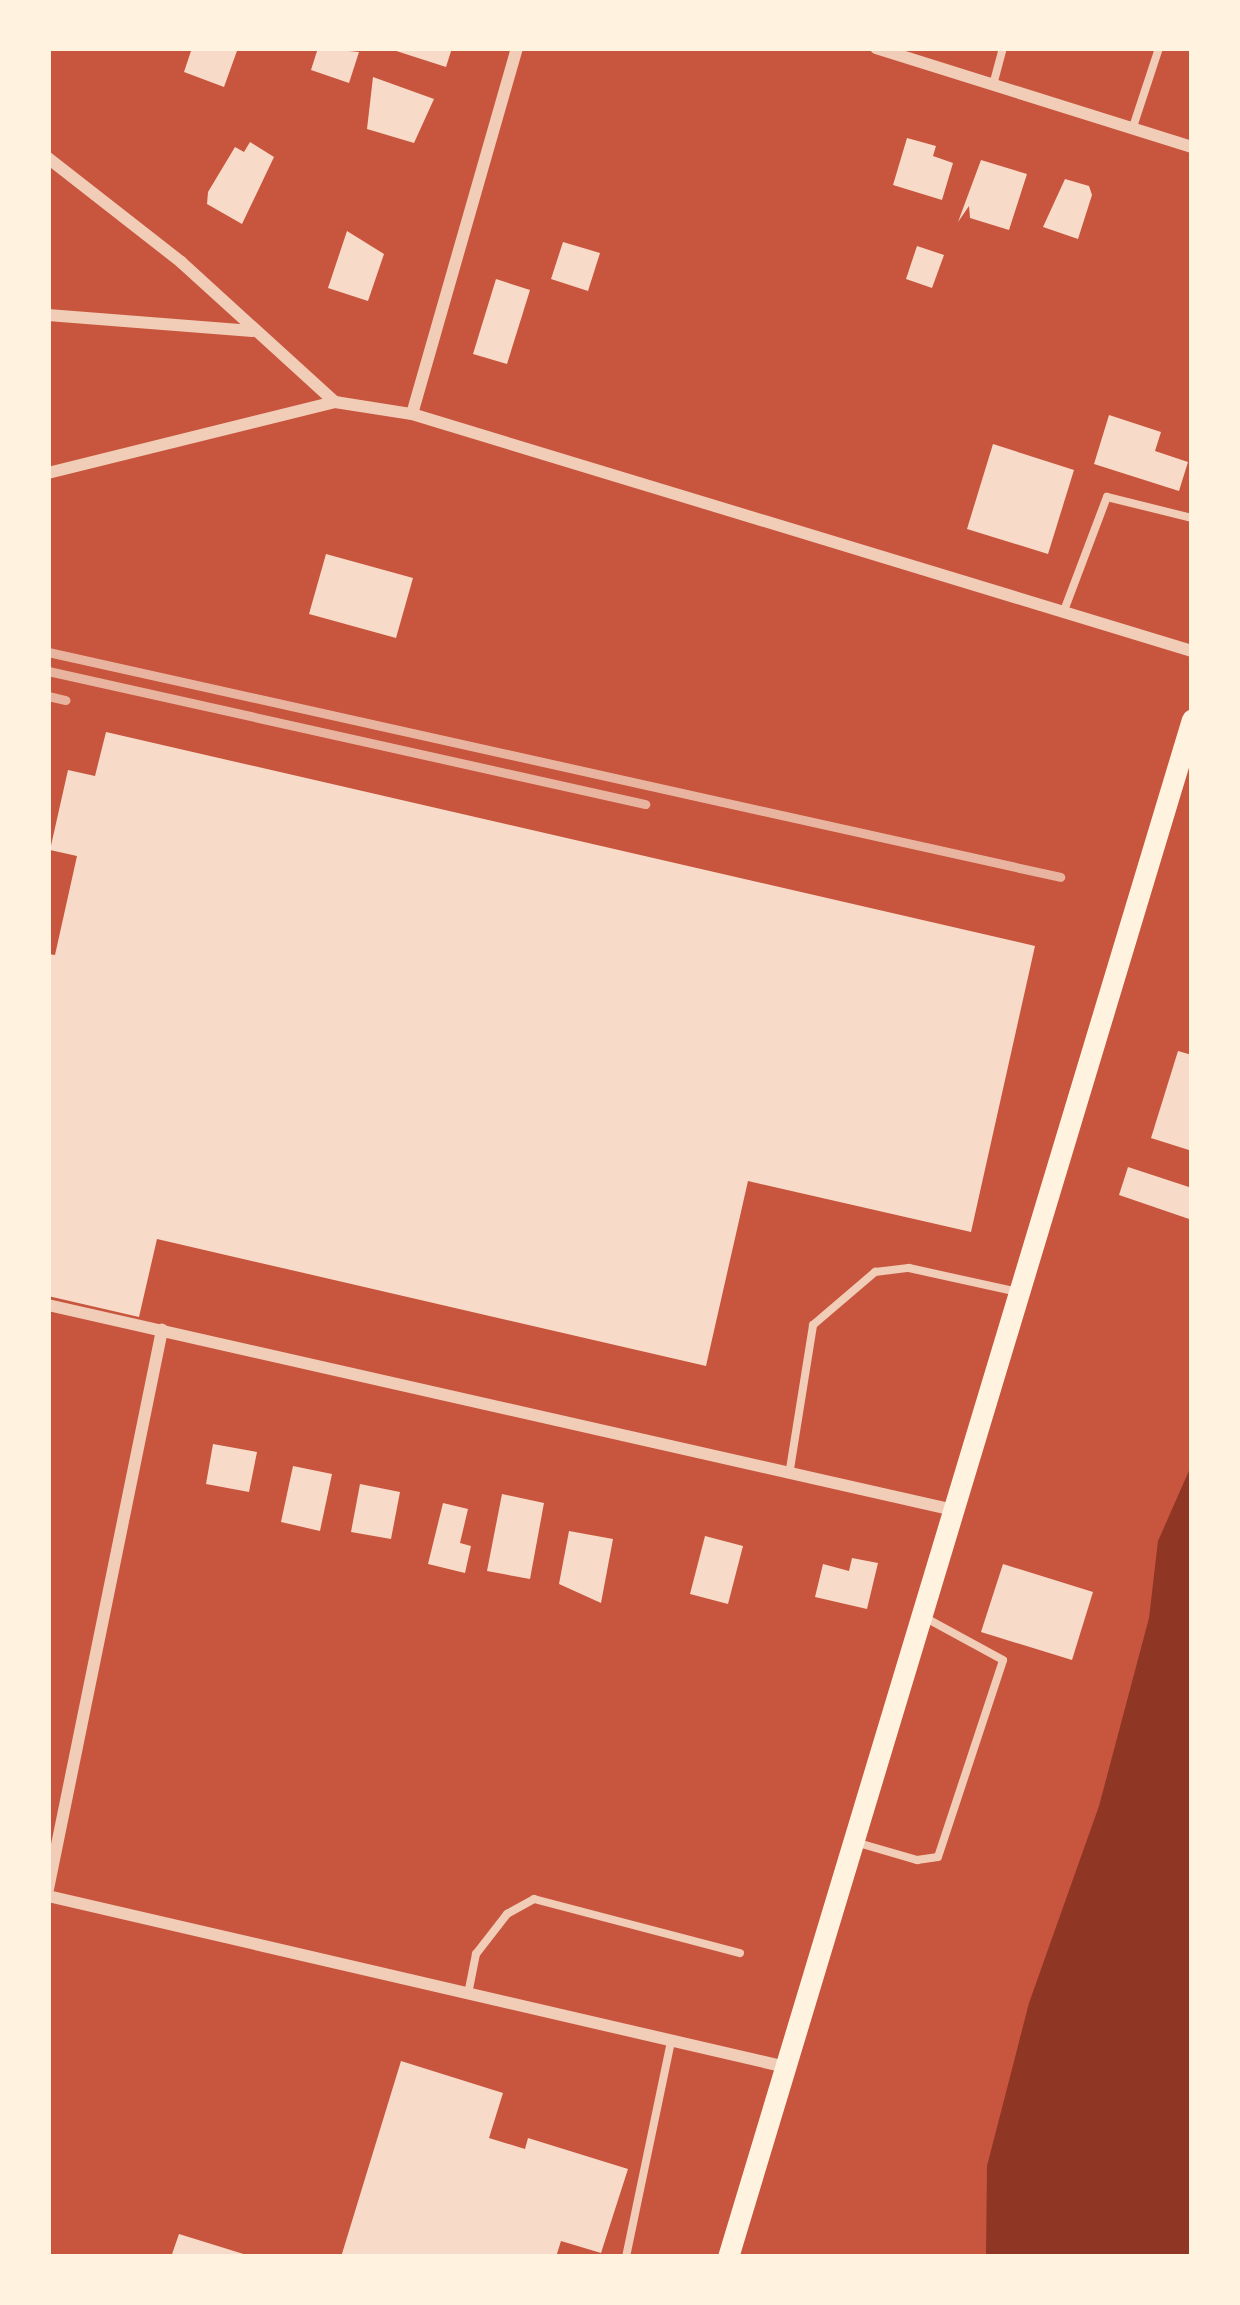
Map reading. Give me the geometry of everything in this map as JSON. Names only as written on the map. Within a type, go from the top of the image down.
[{"type":"main road","points":[[728,2257],[1192,718]]},
{"type":"street","points":[[412,414],[518,48]]},
{"type":"street","points":[[876,48],[1192,147]]},
{"type":"street","points":[[48,158],[181,262],[335,402]]},
{"type":"street","points":[[48,315],[253,331]]},
{"type":"street","points":[[48,472],[335,402],[412,414],[1065,608],[1192,651]]},
{"type":"street","points":[[48,1305],[790,1469],[953,1510]]},
{"type":"street","points":[[162,1330],[48,1893],[786,2067]]},
{"type":"lane","points":[[993,85],[1003,48]]},
{"type":"lane","points":[[1132,128],[1159,48]]},
{"type":"lane","points":[[1065,608],[1107,497],[1192,518]]},
{"type":"lane","points":[[790,1469],[813,1325],[875,1272],[909,1268],[1021,1293]]},
{"type":"lane","points":[[854,1842],[917,1861],[938,1857],[997,1681],[1003,1660],[922,1616]]},
{"type":"lane","points":[[468,1995],[476,1954],[507,1914],[534,1899],[740,1953]]},
{"type":"lane","points":[[626,2257],[671,2042]]},
{"type":"shaded area","points":[[1192,1464],[1192,2257],[986,2257],[987,2166],[1029,2003],[1099,1806],[1149,1618],[1158,1541]]},
{"type":"building","points":[[192,48],[238,48],[224,87],[184,72]]},
{"type":"building","points":[[318,48],[359,52],[349,83],[311,70]]},
{"type":"building","points":[[387,48],[452,48],[446,67]]},
{"type":"building","points":[[373,77],[434,99],[414,143],[367,129]]},
{"type":"building","points":[[907,138],[936,146],[933,156],[953,163],[942,200],[893,185]]},
{"type":"building","points":[[250,142],[274,157],[242,224],[207,204],[208,192],[235,147],[244,152]]},
{"type":"building","points":[[981,160],[1027,174],[1009,230],[970,218],[969,206],[958,222]]},
{"type":"building","points":[[1065,179],[1089,186],[1092,195],[1078,239],[1043,227]]},
{"type":"building","points":[[347,231],[384,254],[368,301],[328,288]]},
{"type":"building","points":[[563,242],[600,253],[588,291],[551,279]]},
{"type":"building","points":[[917,246],[944,255],[932,288],[906,279]]},
{"type":"building","points":[[496,279],[530,290],[507,364],[473,354]]},
{"type":"building","points":[[1109,415],[1161,432],[1155,451],[1188,462],[1179,491],[1094,464]]},
{"type":"building","points":[[993,444],[1074,470],[1048,554],[967,529]]},
{"type":"building","points":[[326,554],[413,578],[396,638],[309,614]]},
{"type":"building","points":[[106,732],[1035,946],[971,1232],[748,1181],[706,1366],[157,1239],[139,1317],[48,1296],[48,954],[55,955],[77,856],[50,850],[68,770],[95,776]]},
{"type":"building","points":[[1178,1051],[1192,1055],[1192,1151],[1151,1138]]},
{"type":"building","points":[[1128,1167],[1192,1188],[1192,1220],[1119,1195]]},
{"type":"building","points":[[213,1444],[257,1452],[249,1492],[206,1484]]},
{"type":"building","points":[[293,1466],[332,1474],[320,1531],[281,1522]]},
{"type":"building","points":[[360,1484],[400,1492],[391,1539],[351,1532]]},
{"type":"building","points":[[502,1494],[544,1503],[530,1579],[487,1571]]},
{"type":"building","points":[[443,1503],[468,1509],[460,1543],[471,1546],[465,1573],[428,1564]]},
{"type":"building","points":[[569,1531],[613,1539],[601,1603],[559,1584]]},
{"type":"building","points":[[705,1536],[743,1546],[728,1604],[690,1594]]},
{"type":"building","points":[[852,1558],[878,1563],[867,1609],[815,1597],[823,1564],[849,1571]]},
{"type":"building","points":[[1003,1564],[1093,1592],[1072,1660],[981,1632]]},
{"type":"building","points":[[401,2061],[503,2093],[489,2138],[525,2149],[528,2138],[628,2169],[601,2253],[561,2241],[556,2257],[341,2257]]},
{"type":"building","points":[[179,2234],[250,2256],[250,2257],[171,2257]]},
{"type":"railway","points":[[48,652],[1060,877]]},
{"type":"railway","points":[[48,671],[645,804]]},
{"type":"railway","points":[[48,696],[66,700]]}]
